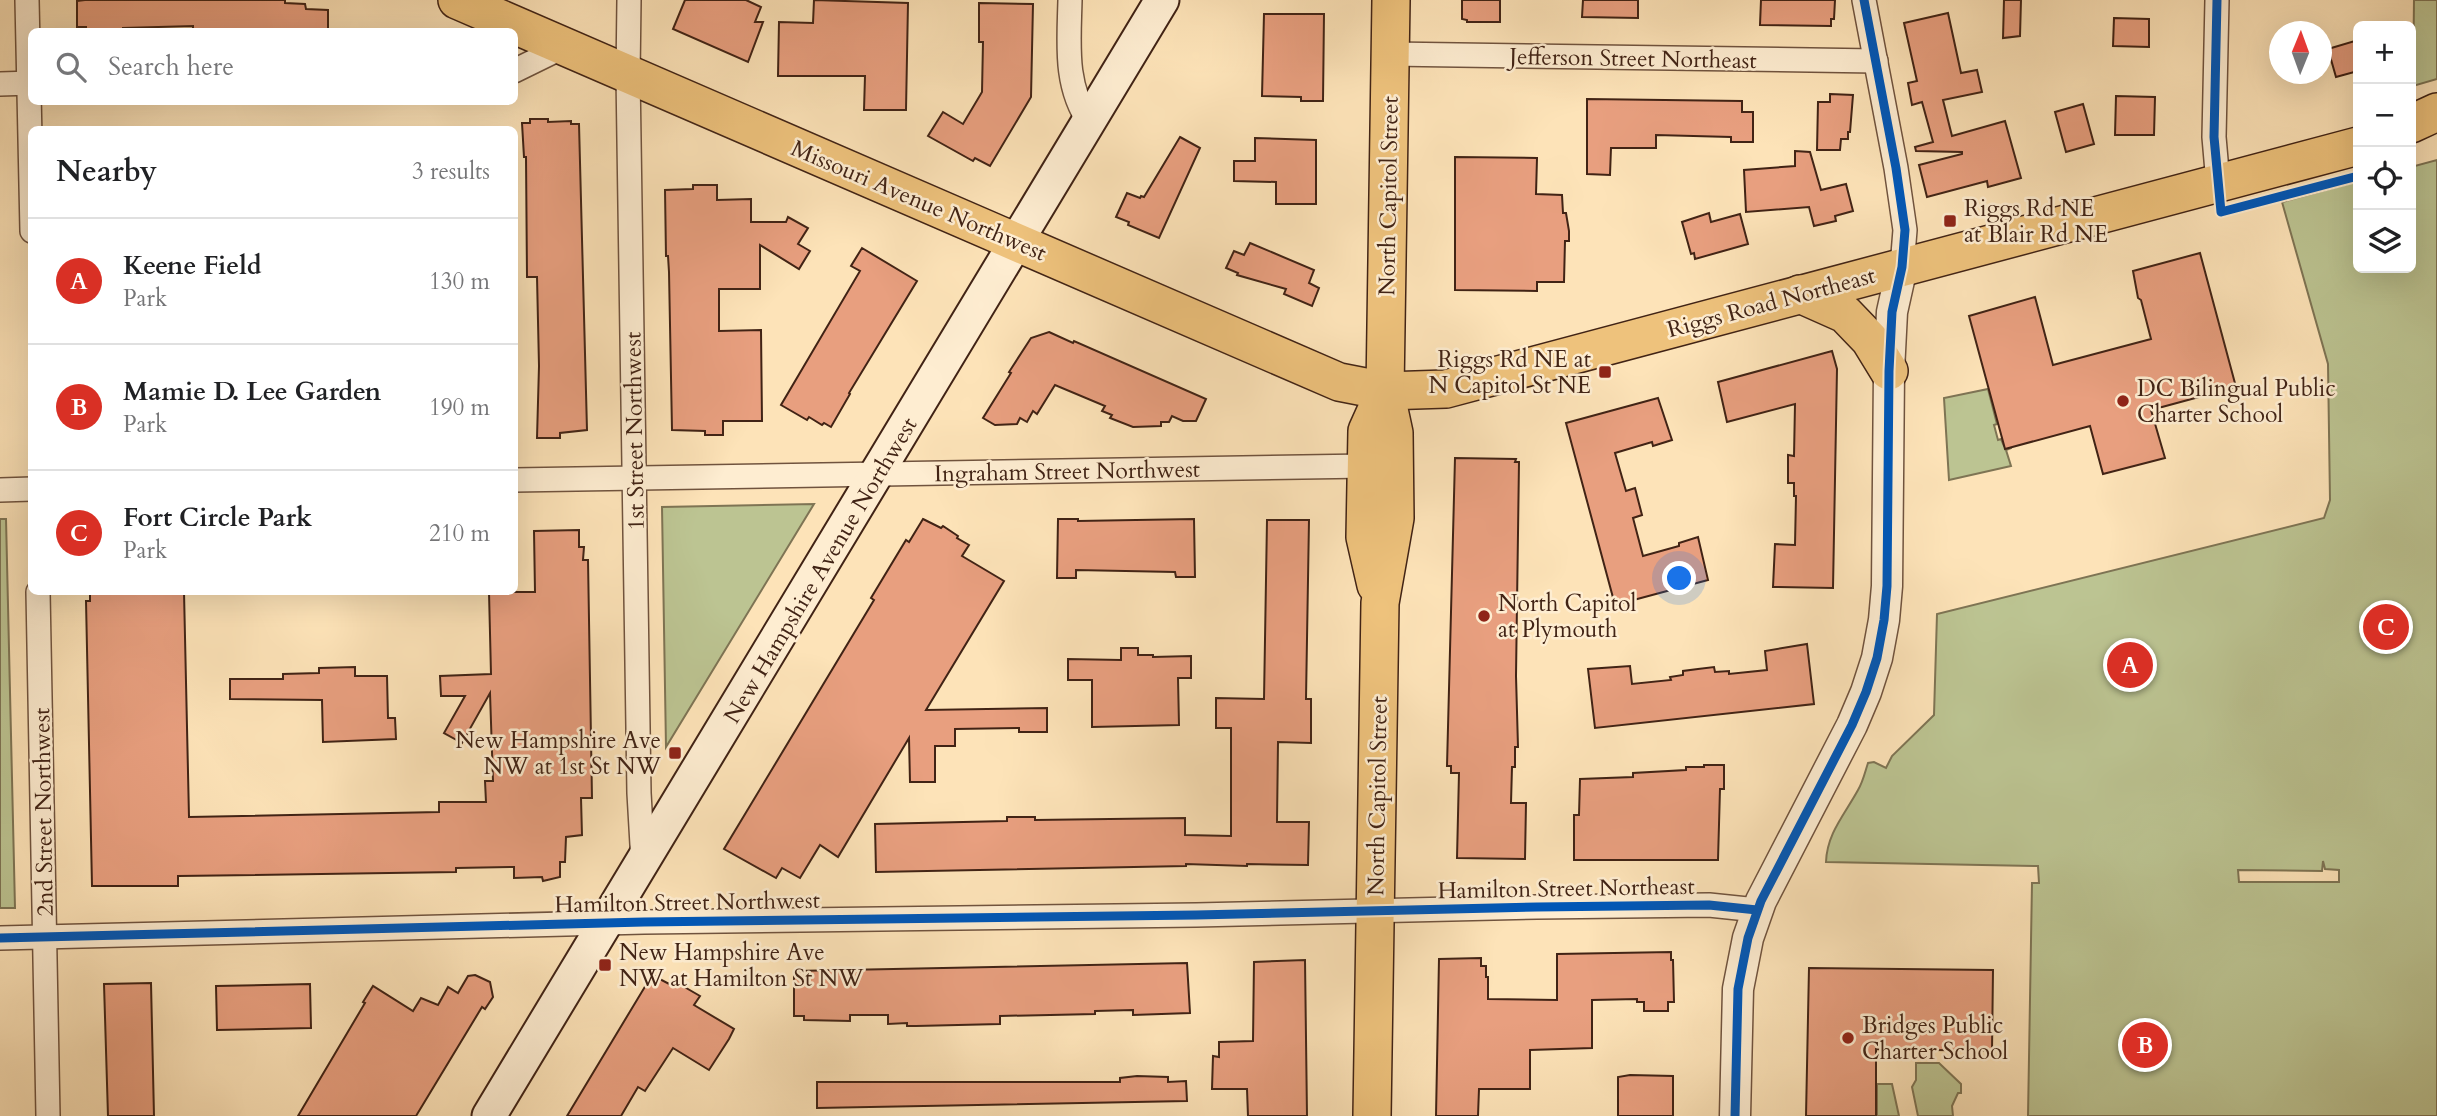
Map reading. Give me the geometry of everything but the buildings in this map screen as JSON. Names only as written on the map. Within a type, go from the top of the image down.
[{"type":"main road","name":"Missouri Avenue Northwest","points":[[457,0],[1339,383],[1385,391]]},
{"type":"main road","name":"New Hampshire Avenue Northwest","points":[[489,1116],[1156,12],[1174,0]]},
{"type":"main road","name":"North Capitol Street","points":[[1385,391],[1391,0]]},
{"type":"main road","points":[[2416,122],[2437,112]]},
{"type":"main road","points":[[2416,137],[2437,134]]},
{"type":"main road","name":"Riggs Road Northeast","points":[[1385,391],[1446,388],[2354,147]]},
{"type":"main road","points":[[1800,295],[1845,314],[1870,340],[1889,371]]},
{"type":"main road","points":[[1380,603],[1365,537],[1367,431],[1385,391]]},
{"type":"main road","points":[[1380,603],[1395,518],[1394,433],[1385,391]]},
{"type":"main road","name":"North Capitol Street","points":[[1372,1116],[1380,603]]},
{"type":"street","points":[[27,0],[28,28]]},
{"type":"street","name":"1st Street Northwest","points":[[629,0],[639,793],[643,862]]},
{"type":"street","points":[[1070,0],[1071,79],[1079,106],[1090,123]]},
{"type":"street","points":[[1735,1116],[1738,989],[1757,910],[1852,725],[1877,658],[1884,620],[1887,586],[1892,313],[1902,267],[1905,230],[1864,0]]},
{"type":"street","points":[[2217,0],[2214,137],[2218,183]]},
{"type":"street","points":[[518,69],[563,47]]},
{"type":"street","name":"Jefferson Street Northeast","points":[[1390,54],[1876,61]]},
{"type":"street","points":[[0,84],[28,83]]},
{"type":"street","points":[[30,105],[31,126]]},
{"type":"street","name":"Ingraham Street Northwest","points":[[518,481],[1367,466]]},
{"type":"street","points":[[0,490],[28,489]]},
{"type":"street","name":"2nd Street Northwest","points":[[38,595],[48,1116]]},
{"type":"street","name":"Hamilton Street Northeast","points":[[1376,911],[1709,905],[1757,910]]},
{"type":"street","name":"Hamilton Street Northwest","points":[[0,938],[606,923],[1376,911]]},
{"type":"green space","points":[[2414,0],[2437,0],[2437,79],[2416,85],[2416,21],[2414,21]]},
{"type":"green space","points":[[2437,160],[2437,1116],[2028,1116],[2032,883],[2039,883],[2038,866],[1826,862],[1827,852],[1833,833],[1860,787],[1868,763],[1874,762],[1886,768],[1892,756],[1934,715],[1937,614],[2324,518],[2330,500],[2328,364],[2282,202],[2353,182],[2353,273],[2416,273],[2416,166]],"holes":[[[2323,861],[2325,869],[2339,870],[2339,882],[2239,882],[2238,870],[2322,871]]]},
{"type":"green space","points":[[1988,389],[1998,440],[2001,439],[2004,446],[2011,445],[2011,448],[2006,450],[2011,466],[1949,480],[1944,398]]},
{"type":"green space","points":[[814,504],[666,747],[662,507]]},
{"type":"green space","points":[[0,519],[6,519],[15,908],[0,908]]},
{"type":"green space","points":[[1916,1063],[1939,1063],[1961,1084],[1961,1093],[1958,1093],[1952,1106],[1953,1116],[1918,1116],[1912,1087],[1916,1080]]},
{"type":"green space","points":[[1877,1084],[1892,1084],[1899,1116],[1877,1116]]},
{"type":"cycle path","points":[[1735,1116],[1738,989],[1748,938],[1761,901],[1852,725],[1877,658],[1884,620],[1887,586],[1892,312],[1902,267],[1905,230],[1864,0]]},
{"type":"cycle path","points":[[2217,0],[2214,137],[2221,212],[2353,177]]},
{"type":"cycle path","points":[[0,938],[644,922],[1196,915],[1537,907],[1709,905],[1757,910]]},
{"type":"place","name":"Riggs Rd NE at Blair Rd NE","points":[[1950,221]]},
{"type":"place","name":"Riggs Rd NE at N Capitol St NE","points":[[1605,372]]},
{"type":"place","name":"DC Bilingual Public Charter School","points":[[2123,401]]},
{"type":"place","name":"North Capitol at Plymouth","points":[[1484,616]]},
{"type":"place","name":"Fort Circle Park","points":[[2386,627]]},
{"type":"place","name":"Keene Field","points":[[2130,665]]},
{"type":"place","name":"New Hampshire Ave NW at 1st St NW","points":[[675,753]]},
{"type":"place","name":"New Hampshire Ave NW at Hamilton St NW","points":[[605,965]]},
{"type":"place","name":"Bridges Public Charter School","points":[[1848,1038]]},
{"type":"place","name":"Mamie D. Lee Garden","points":[[2145,1045]]}]
